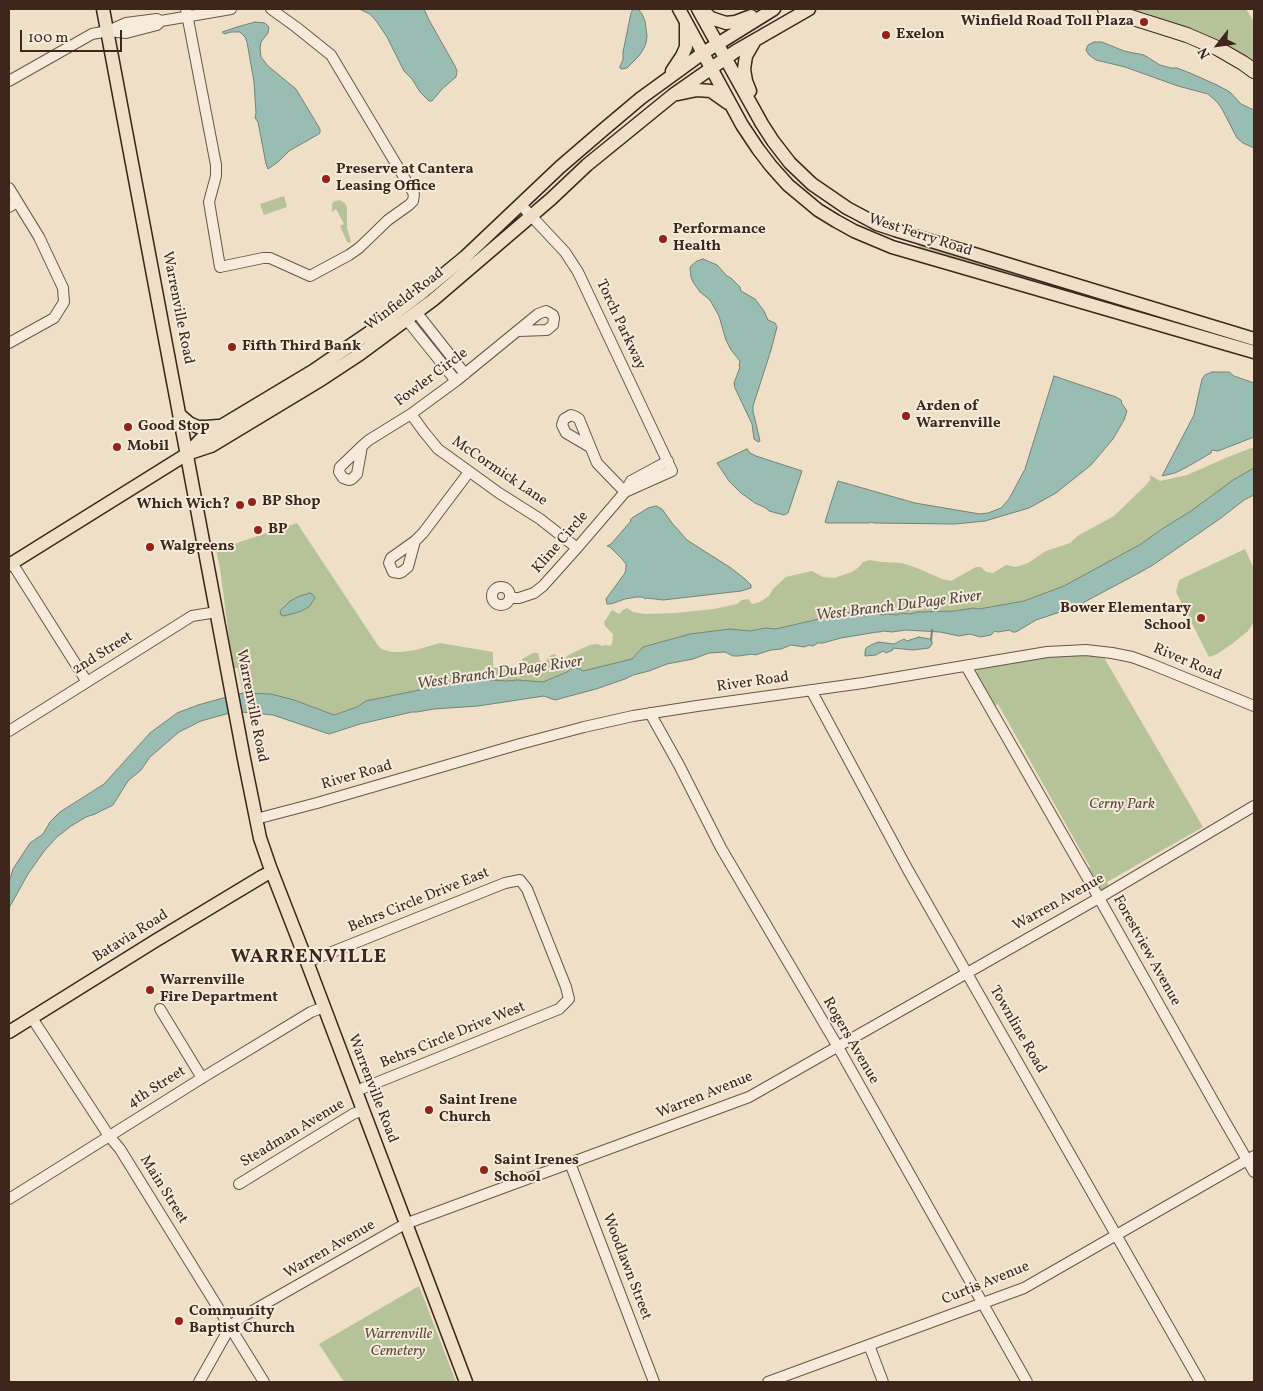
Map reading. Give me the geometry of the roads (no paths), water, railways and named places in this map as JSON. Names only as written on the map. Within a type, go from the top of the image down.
[{"type":"highway","points":[[1105,9],[1187,35],[1216,48],[1254,71]]},
{"type":"main road","name":"Warrenville Road","points":[[103,9],[244,759],[263,846],[466,1382]]},
{"type":"main road","name":"West Ferry Road","points":[[679,9],[733,108],[758,149],[788,185],[818,210],[861,235],[892,247],[1254,352]]},
{"type":"main road","name":"West Ferry Road","points":[[699,9],[762,124],[790,163],[812,184],[847,208],[877,224],[1254,339]]},
{"type":"main road","points":[[699,9],[711,18],[726,23],[772,10]]},
{"type":"main road","name":"Winfield Road","points":[[187,454],[211,446],[322,380],[360,354],[454,283],[607,148],[673,95],[725,58],[808,9]]},
{"type":"main road","name":"Winfield Road","points":[[187,454],[203,437],[313,371],[373,330],[465,257],[603,130],[667,78],[772,10]]},
{"type":"main road","points":[[667,78],[682,56],[686,46],[686,23]]},
{"type":"main road","points":[[756,39],[746,56],[744,69],[746,81],[762,124]]},
{"type":"main road","points":[[673,95],[691,91],[711,91],[733,108]]},
{"type":"main road","points":[[181,416],[189,424],[198,427],[223,425]]},
{"type":"main road","points":[[11,564],[187,454]]},
{"type":"main road","name":"Batavia Road","points":[[9,1032],[220,901],[272,872]]},
{"type":"street","points":[[9,81],[92,34],[108,31],[126,33],[157,25],[161,21],[187,12],[231,9]]},
{"type":"street","points":[[187,12],[216,165],[216,176],[210,192],[209,202],[220,267],[270,258],[310,276],[354,252],[388,220],[409,205],[413,201],[414,194],[332,55],[271,9]]},
{"type":"street","points":[[9,188],[13,204],[39,237],[62,288],[64,302],[54,318],[9,343]]},
{"type":"street","name":"Torch Parkway","points":[[521,205],[564,252],[578,272],[672,471]]},
{"type":"street","points":[[412,316],[424,324],[460,377]]},
{"type":"street","name":"Fowler Circle","points":[[362,446],[411,414],[518,331]]},
{"type":"street","name":"McCormick Lane","points":[[411,414],[438,449],[499,493],[540,519],[577,548]]},
{"type":"street","points":[[590,446],[599,466],[625,492]]},
{"type":"street","name":"Kline Circle","points":[[511,598],[528,595],[538,590],[550,579],[625,492],[631,481],[668,461]]},
{"type":"street","name":"Kline Circle","points":[[625,492],[672,471]]},
{"type":"street","points":[[415,541],[431,524],[469,472]]},
{"type":"street","points":[[11,564],[87,682]]},
{"type":"street","name":"2nd Street","points":[[9,730],[192,616],[216,612]]},
{"type":"street","name":"River Road","points":[[256,819],[584,727],[650,713],[811,690],[1047,652],[1068,650],[1099,651],[1142,660],[1254,706]]},
{"type":"street","name":"Forestview Avenue","points":[[966,666],[1251,1158],[1254,1172]]},
{"type":"street","name":"Townline Road","points":[[811,690],[908,870],[1200,1382]]},
{"type":"street","name":"Rogers Avenue","points":[[650,713],[721,848],[838,1047],[1027,1382]]},
{"type":"street","name":"Warren Avenue","points":[[199,1382],[230,1327],[240,1318],[405,1224],[749,1097],[1099,898],[1254,806]]},
{"type":"street","name":"Behrs Circle Drive East","points":[[308,962],[505,882],[520,880],[527,889],[566,987],[569,999],[562,1007]]},
{"type":"street","name":"4th Street","points":[[9,1199],[202,1078],[311,1012],[324,1007]]},
{"type":"street","name":"Behrs Circle Drive West","points":[[356,1091],[562,1007]]},
{"type":"street","points":[[160,1009],[202,1078]]},
{"type":"street","name":"Main Street","points":[[32,1018],[109,1136],[120,1149],[264,1382]]},
{"type":"street","name":"Steadman Avenue","points":[[239,1184],[363,1110]]},
{"type":"street","name":"Curtis Avenue","points":[[768,1382],[1024,1288],[1251,1158]]},
{"type":"street","name":"Woodlawn Street","points":[[570,1163],[654,1382]]},
{"type":"street","points":[[870,1345],[883,1382]]},
{"type":"water","points":[[359,9],[424,9],[455,66],[457,71],[456,77],[432,101],[429,101],[404,71],[387,37],[377,22],[370,14]]},
{"type":"water","points":[[633,9],[639,10],[645,21],[646,43],[639,56],[627,68],[622,69],[620,66],[623,60],[623,52]]},
{"type":"water","points":[[255,22],[265,23],[269,27],[268,33],[261,42],[261,57],[268,66],[296,89],[320,129],[320,133],[289,151],[268,169],[258,122],[255,118],[254,82],[247,42],[240,32],[224,34],[222,32]]},
{"type":"water","points":[[1094,42],[1102,42],[1124,51],[1144,55],[1160,65],[1190,73],[1230,92],[1241,104],[1254,110],[1254,148],[1237,138],[1222,109],[1208,94],[1178,86],[1125,67],[1096,60],[1086,50],[1088,45]]},
{"type":"water","points":[[703,259],[717,265],[740,287],[741,291],[755,299],[768,320],[775,323],[777,327],[753,406],[760,441],[758,442],[754,439],[752,424],[735,388],[734,383],[740,367],[740,361],[726,340],[719,316],[710,300],[700,292],[691,277],[691,266]]},
{"type":"water","points":[[1212,372],[1229,372],[1234,376],[1254,383],[1254,437],[1218,451],[1212,450],[1211,453],[1187,467],[1175,473],[1162,476],[1194,415],[1202,379],[1205,375]]},
{"type":"water","points":[[1054,376],[1116,397],[1121,400],[1127,411],[1113,439],[1091,465],[1056,493],[1029,508],[985,521],[955,524],[825,522],[838,481],[915,503],[980,514],[1001,508],[1009,499],[1025,469]]},
{"type":"water","points":[[747,449],[756,456],[802,471],[788,513],[784,515],[769,511],[755,503],[729,481],[717,463]]},
{"type":"water","points":[[1254,468],[1254,495],[1244,500],[1153,565],[1075,607],[1036,620],[1016,632],[1010,630],[995,631],[991,635],[980,637],[970,634],[959,636],[940,632],[883,631],[841,638],[818,643],[813,646],[791,645],[755,655],[733,656],[725,652],[709,653],[693,659],[667,664],[596,689],[555,700],[544,696],[478,706],[412,712],[360,724],[329,734],[273,715],[254,713],[239,712],[201,721],[179,732],[150,757],[141,770],[128,781],[113,805],[86,817],[57,837],[28,874],[9,908],[9,882],[13,869],[30,843],[43,834],[50,822],[60,812],[104,784],[150,733],[177,713],[198,705],[243,693],[271,694],[294,700],[334,715],[357,707],[366,701],[424,689],[442,683],[477,679],[543,682],[567,672],[573,667],[583,671],[632,659],[643,647],[690,634],[730,629],[750,631],[765,628],[776,629],[827,617],[829,613],[860,611],[864,616],[872,613],[897,615],[901,613],[979,609],[1024,601],[1064,586],[1141,544],[1233,480]]},
{"type":"water","points":[[656,506],[662,509],[687,540],[731,568],[751,585],[751,588],[741,591],[663,600],[636,597],[607,604],[606,599],[625,573],[626,564],[607,546],[611,544],[632,518],[648,508]]},
{"type":"water","points":[[310,593],[315,598],[309,607],[299,612],[281,615],[280,611],[290,601]]},
{"type":"water","points":[[919,637],[932,641],[929,648],[913,650],[893,648],[893,650],[886,653],[883,651],[876,655],[865,656],[866,648],[878,642],[894,644],[904,639],[907,641]]},
{"type":"waterway","points":[[931,640],[932,630]]},
{"type":"place","name":"Winfield Road Toll Plaza","points":[[1144,22]]},
{"type":"place","name":"Exelon","points":[[886,35]]},
{"type":"place","name":"Preserve at Cantera Leasing Office","points":[[326,179]]},
{"type":"place","name":"Performance Health","points":[[663,239]]},
{"type":"place","name":"Fifth Third Bank","points":[[232,347]]},
{"type":"place","name":"Arden of Warrenville","points":[[906,416]]},
{"type":"place","name":"Good Stop","points":[[128,427]]},
{"type":"place","name":"Mobil","points":[[117,447]]},
{"type":"place","name":"BP Shop","points":[[252,502]]},
{"type":"place","name":"Which Wich?","points":[[240,505]]},
{"type":"place","name":"BP","points":[[258,530]]},
{"type":"place","name":"Walgreens","points":[[150,547]]},
{"type":"place","name":"Bower Elementary School","points":[[1201,618]]},
{"type":"place","name":"Warrenville Fire Department","points":[[150,990]]},
{"type":"place","name":"Saint Irene Church","points":[[429,1110]]},
{"type":"place","name":"Saint Irenes School","points":[[484,1170]]},
{"type":"place","name":"Community Baptist Church","points":[[179,1321]]},
{"type":"district","name":"WARRENVILLE","points":[[309,958]]},
{"type":"water label","name":"West Branch DuPage River","points":[[899,607]]},
{"type":"water label","name":"West Branch DuPage River","points":[[500,674]]},
{"type":"park label","name":"Cerny Park","points":[[1122,805]]},
{"type":"park label","name":"Warrenville Cemetery","points":[[398,1344]]}]
